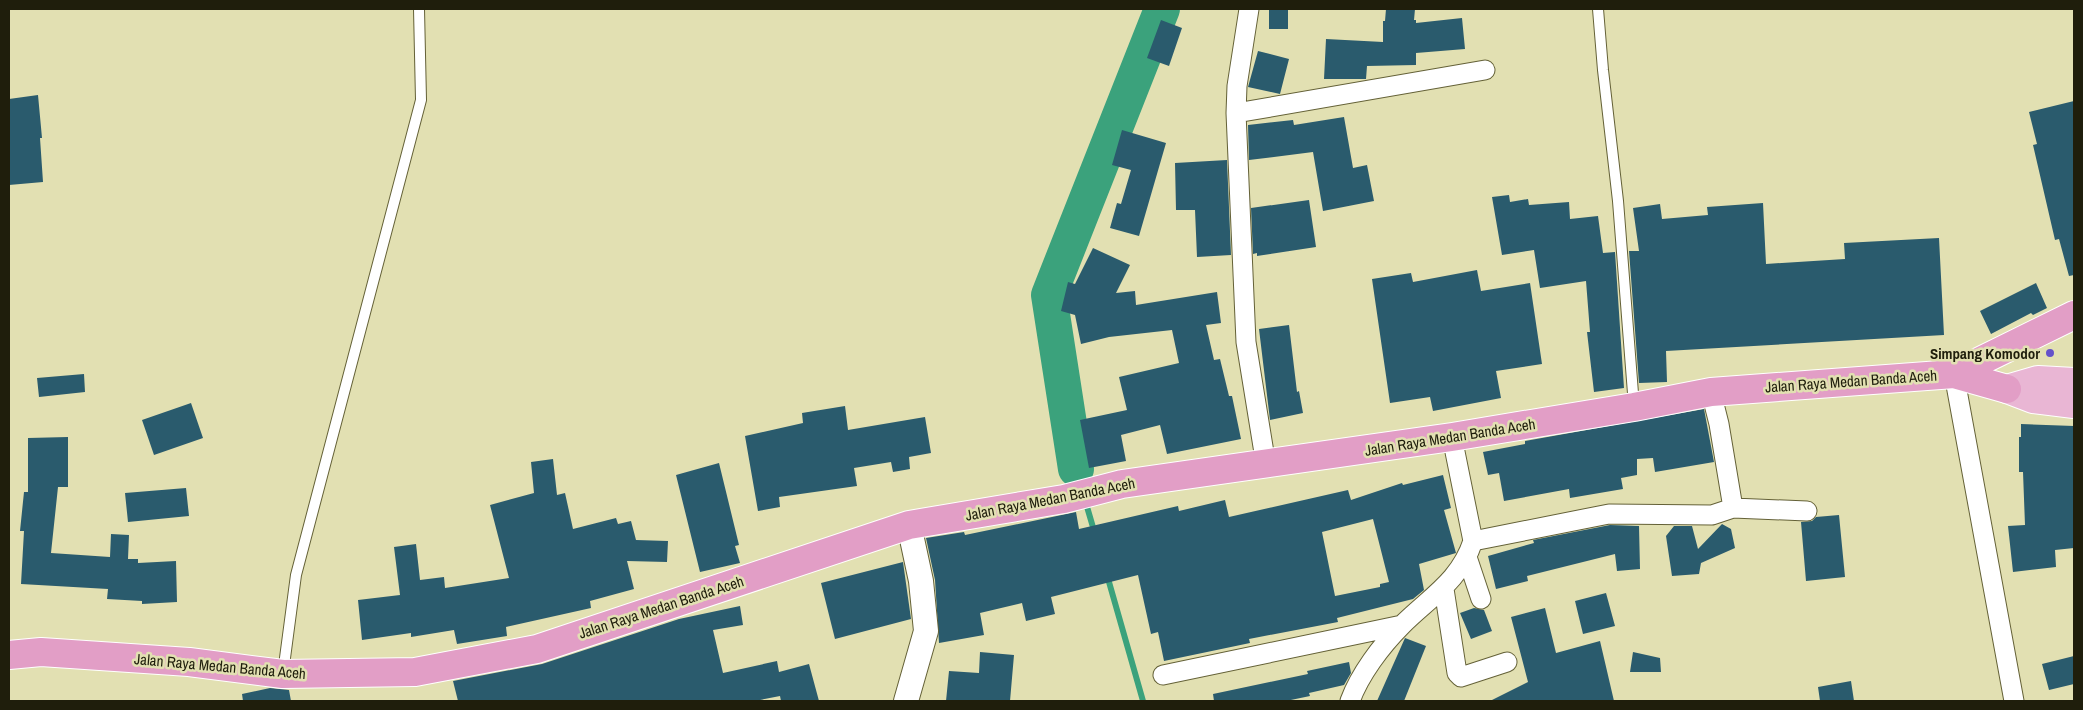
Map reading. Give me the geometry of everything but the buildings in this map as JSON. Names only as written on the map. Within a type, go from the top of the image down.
[{"type":"highway","points":[[1954,374],[2074,315]]},
{"type":"highway","name":"Jalan Raya Medan Banda Aceh","points":[[9,654],[41,652],[189,662],[283,674],[415,672],[537,649],[909,525],[1064,499],[1122,484],[1147,482],[1452,437],[1634,407],[1711,392],[1954,374],[2007,390]]},
{"type":"main road","points":[[2007,390],[2038,380],[2074,382]]},
{"type":"main road","points":[[2007,390],[2033,399],[2074,404]]},
{"type":"street","points":[[1249,9],[1237,86],[1236,113],[1246,342],[1266,465]]},
{"type":"street","points":[[1236,113],[1484,70]]},
{"type":"street","points":[[1954,374],[2014,701]]},
{"type":"street","points":[[1711,392],[1719,424],[1733,508]]},
{"type":"street","points":[[1452,437],[1470,549],[1481,599]]},
{"type":"street","points":[[1333,701],[1351,699],[1375,657],[1402,625],[1444,589],[1470,549],[1609,514],[1712,515],[1733,508],[1807,511]]},
{"type":"street","points":[[906,701],[926,631],[921,581],[909,525]]},
{"type":"street","points":[[1444,589],[1457,673],[1461,677],[1506,662]]},
{"type":"street","points":[[1163,676],[1402,625]]},
{"type":"lane","points":[[283,674],[296,575],[421,100],[419,9]]},
{"type":"lane","points":[[1598,9],[1618,201],[1634,407]]},
{"type":"waterway","points":[[1076,469],[1049,295],[1162,9]]},
{"type":"waterway","points":[[1076,469],[1082,488]]},
{"type":"waterway","points":[[1085,500],[1095,534]]},
{"type":"waterway","points":[[1107,575],[1143,701]]},
{"type":"place","name":"Simpang Komodor","points":[[2050,353]]}]
